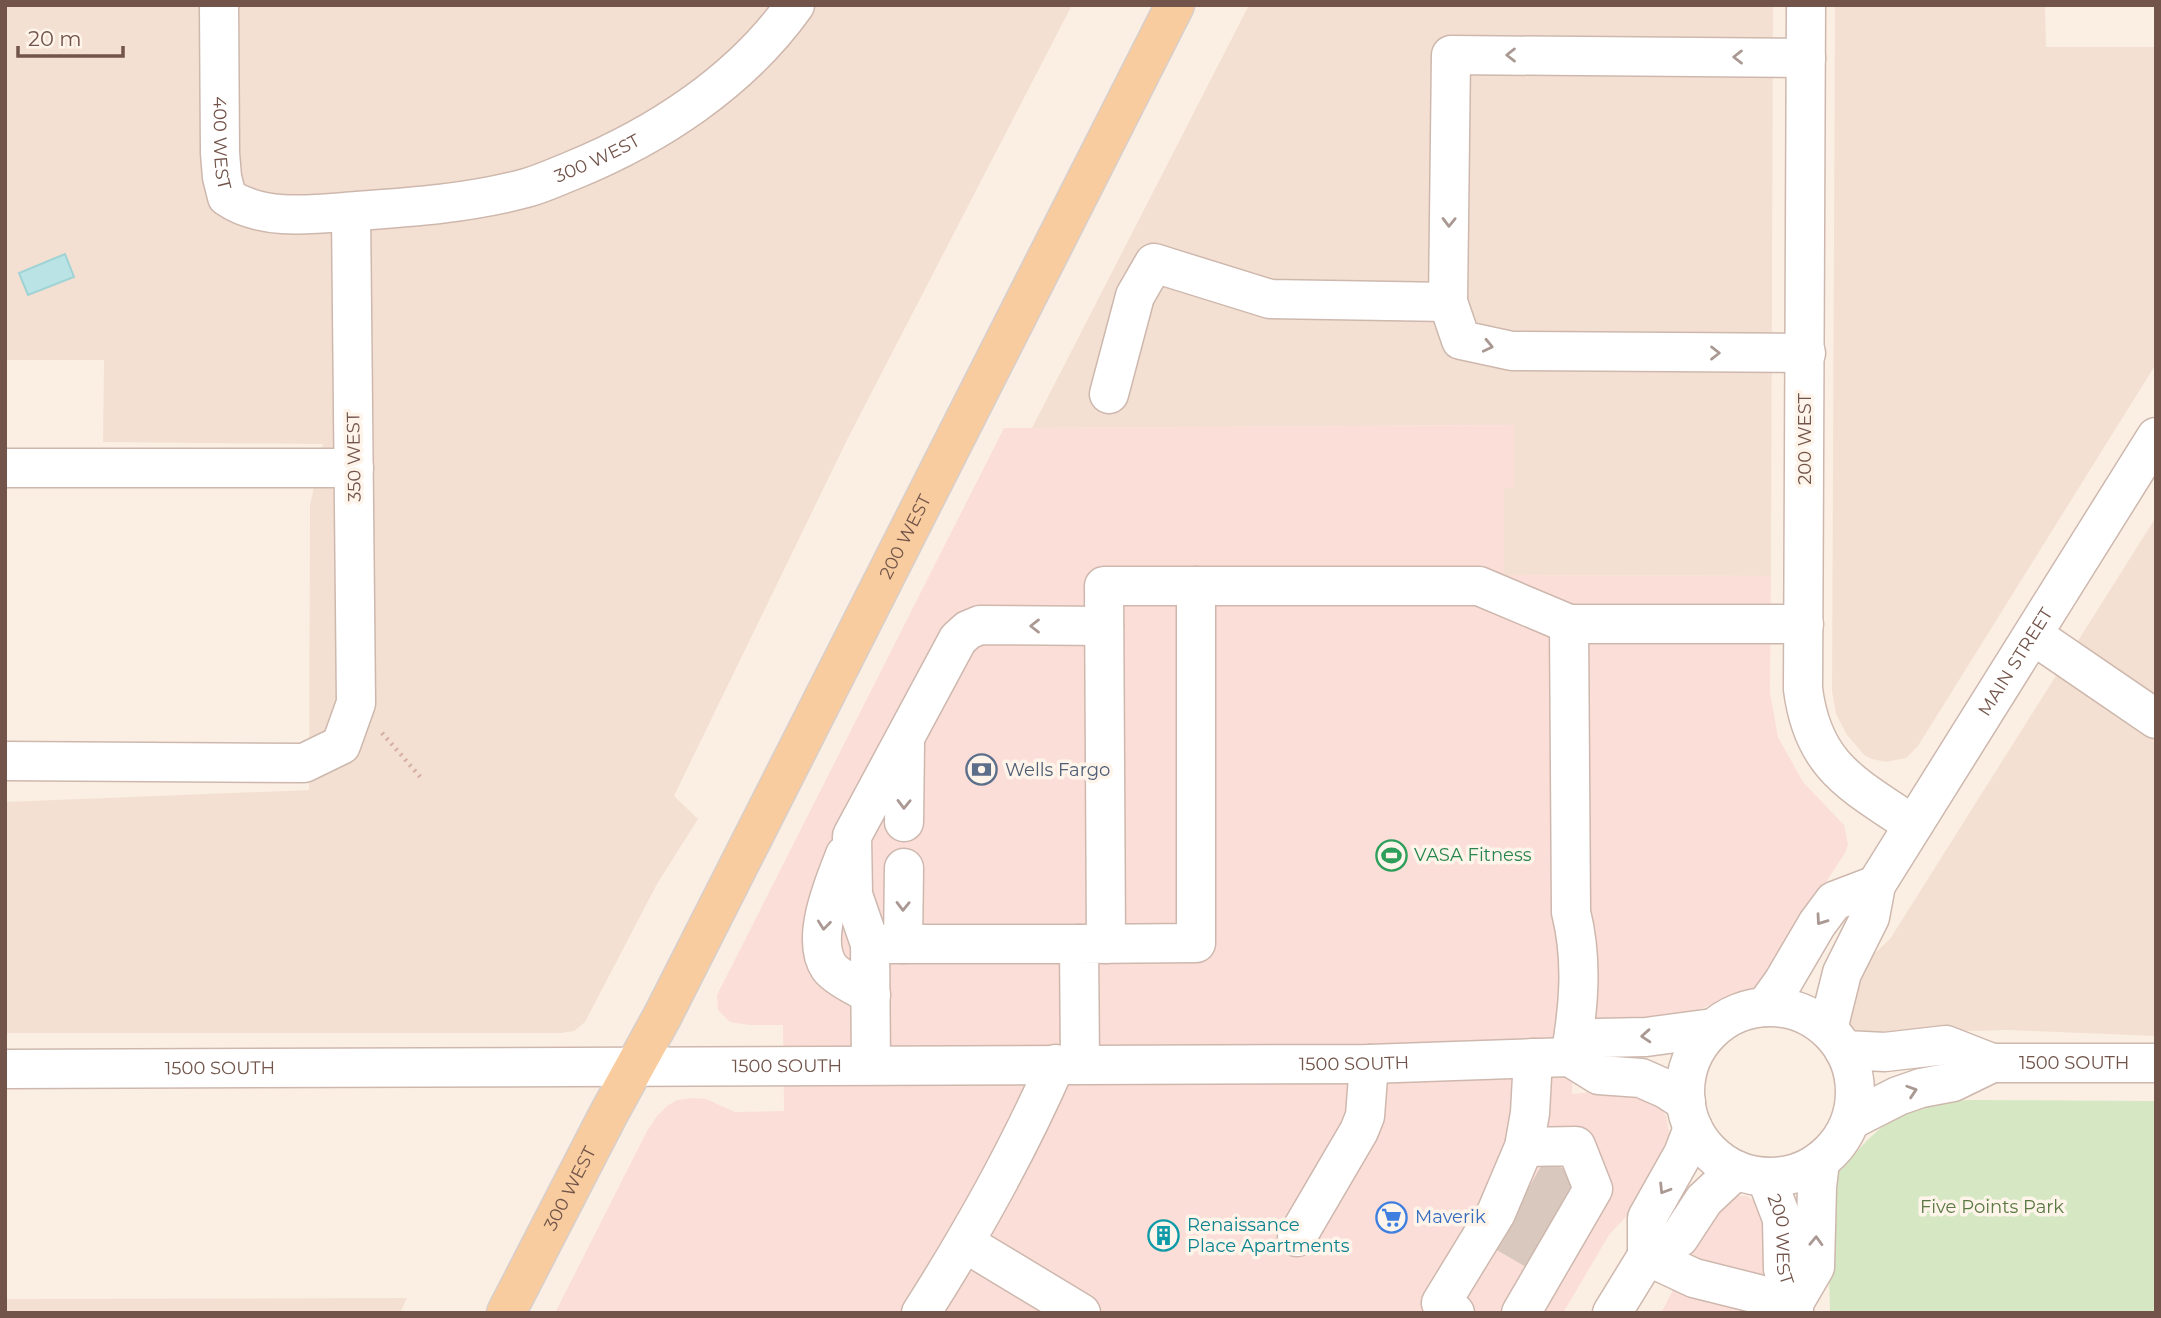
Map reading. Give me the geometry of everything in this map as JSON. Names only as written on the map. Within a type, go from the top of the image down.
[{"type":"main road","name":"200 WEST","points":[[635,1066],[1175,5]]},
{"type":"main road","name":"300 WEST","points":[[506,1313],[635,1066]]},
{"type":"street","name":"400 WEST","points":[[219,5],[220,153],[227,197],[237,204],[277,213],[351,212]]},
{"type":"street","name":"300 WEST","points":[[351,212],[443,205],[527,188],[603,158],[675,119],[747,60],[795,5]]},
{"type":"street","name":"200 WEST","points":[[1806,5],[1803,689],[1806,716],[1823,752],[1840,773],[1913,825]]},
{"type":"street","points":[[1805,353],[1512,351],[1461,340],[1448,302],[1451,55],[1806,58]]},
{"type":"street","name":"350 WEST","points":[[351,212],[356,703]]},
{"type":"street","points":[[1109,394],[1135,296],[1154,263],[1270,299],[1448,302]]},
{"type":"street","name":"MAIN STREET","points":[[1836,1039],[1842,973],[1870,917],[1876,885],[2156,437]]},
{"type":"street","points":[[5,468],[354,468]]},
{"type":"street","points":[[921,1313],[965,1243],[1032,1120],[1068,1064],[1093,944],[1104,586],[1479,586],[1569,624],[1804,624]]},
{"type":"street","points":[[886,944],[1196,943],[1196,586]]},
{"type":"street","points":[[1569,624],[1571,912],[1578,941],[1578,1014],[1570,1057]]},
{"type":"street","points":[[871,995],[830,969],[823,954],[823,930],[831,891],[852,836],[958,639],[968,630],[980,625],[1104,626]]},
{"type":"street","points":[[2033,635],[2156,719]]},
{"type":"street","points":[[5,761],[304,763],[341,745],[356,703]]},
{"type":"street","points":[[904,822],[905,737]]},
{"type":"street","points":[[852,836],[853,895],[886,944]]},
{"type":"street","points":[[871,1065],[871,995],[904,868]]},
{"type":"street","points":[[1765,1007],[1834,901],[1876,885]]},
{"type":"street","points":[[1570,1057],[1599,1075],[1641,1078],[1666,1089],[1689,1115],[1704,1145],[1719,1159],[1751,1173],[1794,1173],[1820,1161],[1844,1136],[1851,1120],[1856,1097],[1854,1073],[1836,1039],[1809,1016],[1787,1008],[1746,1010],[1713,1028],[1696,1049],[1687,1075],[1689,1115],[1683,1154],[1647,1218],[1647,1256]]},
{"type":"street","points":[[1570,1057],[1597,1038],[1646,1037],[1713,1028]]},
{"type":"street","name":"1500 SOUTH","points":[[1836,1039],[1885,1052],[1946,1045],[1992,1063],[2156,1063]]},
{"type":"street","name":"1500 SOUTH","points":[[5,1069],[1369,1064],[1570,1057]]},
{"type":"street","points":[[1455,1313],[1441,1303],[1513,1191],[1530,1113],[1533,1058]]},
{"type":"street","name":"1500 SOUTH","points":[[1851,1120],[1898,1096],[1953,1082],[1992,1063]]},
{"type":"street","points":[[1297,1237],[1359,1131],[1365,1116],[1369,1064]]},
{"type":"street","points":[[1513,1191],[1576,1146],[1593,1189],[1561,1228],[1521,1313]]},
{"type":"street","name":"200 WEST","points":[[1794,1308],[1815,1267],[1820,1161]]},
{"type":"street","name":"200 WEST","points":[[1751,1173],[1782,1219],[1783,1269],[1794,1308]]},
{"type":"street","points":[[1612,1313],[1647,1256],[1679,1237],[1704,1200],[1751,1173]]},
{"type":"street","points":[[965,1243],[1081,1313]]},
{"type":"street","points":[[1647,1256],[1694,1278],[1794,1308]]},
{"type":"path","points":[[356,703],[423,780]]},
{"type":"shaded area","points":[[5,5],[1072,5],[847,440],[674,796],[698,819],[657,884],[585,1022],[574,1031],[5,1033],[5,802],[309,790],[310,505],[323,444],[103,442],[104,360],[5,360]]},
{"type":"shaded area","points":[[1249,5],[1773,5],[1771,576],[1504,575],[1504,488],[1513,488],[1513,425],[1032,428]]},
{"type":"shaded area","points":[[1835,5],[2045,5],[2046,47],[2156,47],[2156,364],[1918,746],[1906,758],[1886,762],[1864,755],[1847,735],[1836,714],[1832,691]]},
{"type":"shaded area","points":[[1514,425],[1514,488],[1504,488],[1504,575],[1771,576],[1770,693],[1778,737],[1803,782],[1844,825],[1848,845],[1758,986],[1680,1017],[1573,1023],[1572,1094],[1623,1089],[1657,1103],[1666,1116],[1671,1142],[1635,1207],[1609,1235],[1563,1313],[555,1313],[647,1131],[667,1106],[677,1100],[693,1098],[706,1099],[735,1112],[784,1111],[783,1025],[730,1022],[718,1010],[717,995],[1004,428]]},
{"type":"shaded area","points":[[2156,517],[2156,1036],[2006,1030],[1858,1034],[1847,1017],[1862,965],[1890,939]]},
{"type":"shaded area","points":[[1731,1196],[1747,1196],[1760,1205],[1768,1250],[1763,1313],[1661,1313],[1689,1259],[1696,1238]]},
{"type":"shaded area","points":[[407,1298],[400,1313],[5,1313],[5,1299]]},
{"type":"green space","name":"Five Points Park","points":[[1967,1100],[2156,1101],[2156,1313],[1830,1313],[1829,1211],[1831,1194],[1839,1172],[1867,1141],[1891,1121],[1918,1108]]},
{"type":"water","points":[[65,254],[74,277],[28,295],[19,273]]},
{"type":"tunnel","points":[[1536,1175],[1572,1196]]},
{"type":"tunnel","points":[[1519,1204],[1554,1225]]},
{"type":"tunnel","points":[[1502,1231],[1538,1252]]},
{"type":"place","name":"Wells Fargo","points":[[982,770]]},
{"type":"place","name":"VASA Fitness","points":[[1391,855]]},
{"type":"place","name":"Maverik","points":[[1392,1217]]},
{"type":"place","name":"Renaissance Place Apartments","points":[[1164,1235]]}]
